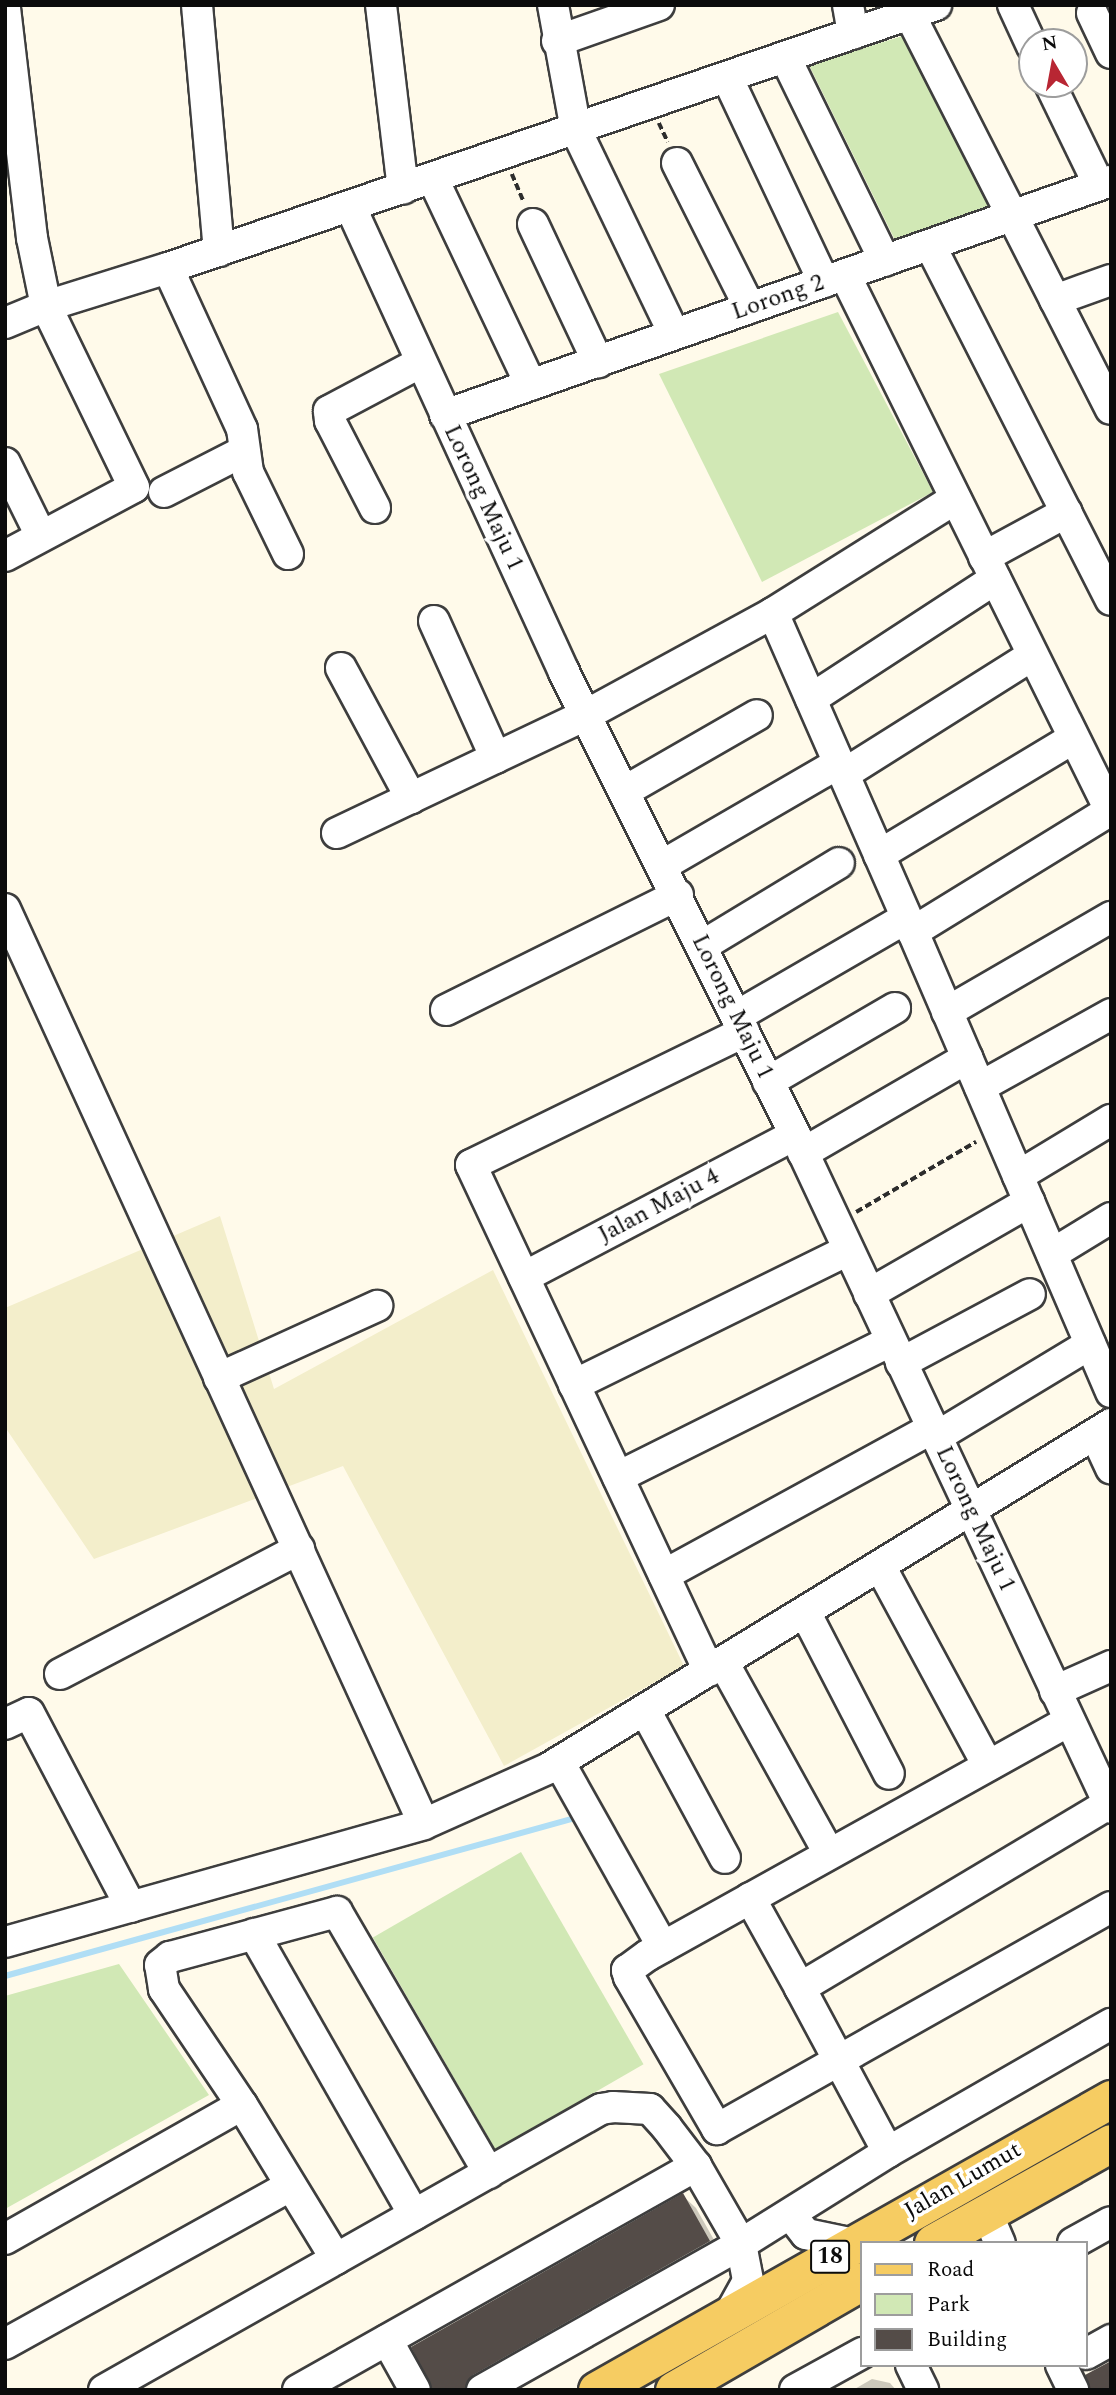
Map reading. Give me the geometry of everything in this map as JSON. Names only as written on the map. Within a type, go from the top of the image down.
[{"type":"main road","name":"Jalan Lumut","points":[[597,2390],[1111,2099]]},
{"type":"main road","name":"Jalan Lumut","points":[[941,2241],[993,2228],[1111,2143]]},
{"type":"main road","name":"18","points":[[674,2390],[853,2294]]},
{"type":"street","points":[[197,5],[219,251]]},
{"type":"street","points":[[381,5],[403,189]]},
{"type":"street","points":[[553,5],[557,41],[576,130],[674,334]]},
{"type":"street","points":[[557,41],[659,5]]},
{"type":"street","points":[[1013,5],[1024,28]]},
{"type":"street","points":[[5,8],[32,238],[46,306],[134,487],[5,556]]},
{"type":"street","points":[[5,323],[46,306],[351,208],[785,57],[851,20],[923,10],[1013,216],[1055,300],[1106,390]]},
{"type":"street","points":[[1092,13],[1111,53]]},
{"type":"street","points":[[785,57],[885,261]]},
{"type":"street","points":[[727,77],[955,499],[1110,810],[740,1024],[471,1165],[664,1576],[829,1853]]},
{"type":"street","points":[[1058,98],[1105,183]]},
{"type":"street","points":[[677,163],[750,308]]},
{"type":"street","points":[[433,179],[531,385]]},
{"type":"street","name":"Lorong 2","points":[[445,415],[1105,183]]},
{"type":"street","name":"Lorong Maju 1","points":[[351,208],[586,715],[678,895],[799,1144],[1110,1806]]},
{"type":"street","points":[[533,223],[598,362]]},
{"type":"street","points":[[930,245],[1111,600]]},
{"type":"street","points":[[167,268],[242,429],[247,472],[288,554]]},
{"type":"street","points":[[1055,300],[1111,280]]},
{"type":"street","points":[[375,508],[330,421],[329,411],[421,362]]},
{"type":"street","points":[[164,492],[244,451]]},
{"type":"street","points":[[5,463],[41,536]]},
{"type":"street","points":[[337,834],[586,715],[773,613],[955,499]]},
{"type":"street","points":[[811,699],[1067,512]]},
{"type":"street","points":[[773,613],[1052,1254],[1096,1335],[1111,1392]]},
{"type":"street","points":[[434,621],[496,758]]},
{"type":"street","points":[[663,865],[841,769],[1032,654]]},
{"type":"street","points":[[341,668],[411,798]]},
{"type":"street","points":[[625,791],[757,715]]},
{"type":"street","points":[[879,855],[1074,738]]},
{"type":"street","points":[[702,946],[839,863]]},
{"type":"street","points":[[446,1010],[678,895]]},
{"type":"street","points":[[5,909],[424,1824]]},
{"type":"street","points":[[947,1012],[1111,917]]},
{"type":"street","points":[[768,1082],[895,1008]]},
{"type":"street","points":[[979,1087],[1111,1014]]},
{"type":"street","name":"Jalan Maju 4","points":[[524,1277],[799,1144],[967,1058]]},
{"type":"street","points":[[869,1294],[1023,1189],[1111,1120]]},
{"type":"street","points":[[1052,1254],[1111,1218]]},
{"type":"street","points":[[574,1385],[842,1237]]},
{"type":"street","points":[[618,1477],[1030,1294]]},
{"type":"street","points":[[219,1378],[377,1306]]},
{"type":"street","points":[[664,1576],[934,1432],[1096,1335]]},
{"type":"street","points":[[5,1942],[424,1824],[559,1762],[1103,1429],[1111,1469]]},
{"type":"street","points":[[60,1674],[299,1549]]},
{"type":"street","points":[[880,1566],[988,1766]]},
{"type":"street","points":[[805,1612],[889,1774]]},
{"type":"street","points":[[1055,1691],[1111,1666]]},
{"type":"street","points":[[645,1710],[725,1858]]},
{"type":"street","points":[[5,1724],[29,1713],[131,1907]]},
{"type":"street","points":[[1069,1721],[635,1963],[628,1970],[629,1977],[717,2129],[1111,1907]]},
{"type":"street","points":[[559,1762],[663,1947]]},
{"type":"street","points":[[800,1988],[1110,1806]]},
{"type":"street","points":[[750,1898],[888,2152]]},
{"type":"street","points":[[336,2259],[242,2105],[164,1989],[160,1965],[170,1957],[337,1912],[489,2174]]},
{"type":"street","points":[[254,1934],[414,2215]]},
{"type":"street","points":[[482,2390],[791,2215],[888,2152],[1111,2024]]},
{"type":"street","points":[[5,2239],[242,2105]]},
{"type":"street","points":[[104,2390],[601,2109],[625,2106],[650,2109],[696,2166],[741,2244],[748,2281],[730,2314]]},
{"type":"street","points":[[298,2390],[696,2166]]},
{"type":"street","points":[[5,2344],[290,2186]]},
{"type":"street","points":[[791,2215],[806,2234],[854,2244]]},
{"type":"street","points":[[1077,2241],[1111,2222]]},
{"type":"street","points":[[387,2340],[415,2390]]},
{"type":"street","points":[[1088,2356],[1111,2340]]},
{"type":"street","points":[[795,2390],[860,2354]]},
{"type":"street","points":[[912,2367],[923,2390]]},
{"type":"path","points":[[650,103],[677,163]]},
{"type":"path","points":[[504,154],[533,223]]},
{"type":"path","points":[[842,1237],[998,1129]]},
{"type":"shaded area","points":[[220,1216],[274,1389],[493,1270],[684,1666],[504,1766],[343,1466],[94,1559],[5,1427],[5,1308]]},
{"type":"green space","points":[[909,34],[993,211],[896,242],[809,65]]},
{"type":"green space","points":[[838,312],[933,492],[762,582],[659,374]]},
{"type":"green space","points":[[521,1852],[644,2064],[495,2150],[373,1938]]},
{"type":"green space","points":[[119,1964],[209,2095],[5,2209],[5,1996]]},
{"type":"building","points":[[683,2193],[710,2241],[473,2375],[465,2390],[432,2390],[411,2347]]},
{"type":"building","points":[[1111,2361],[1111,2390],[1090,2390],[1085,2375]]},
{"type":"waterway","points":[[5,1976],[575,1818]]}]
